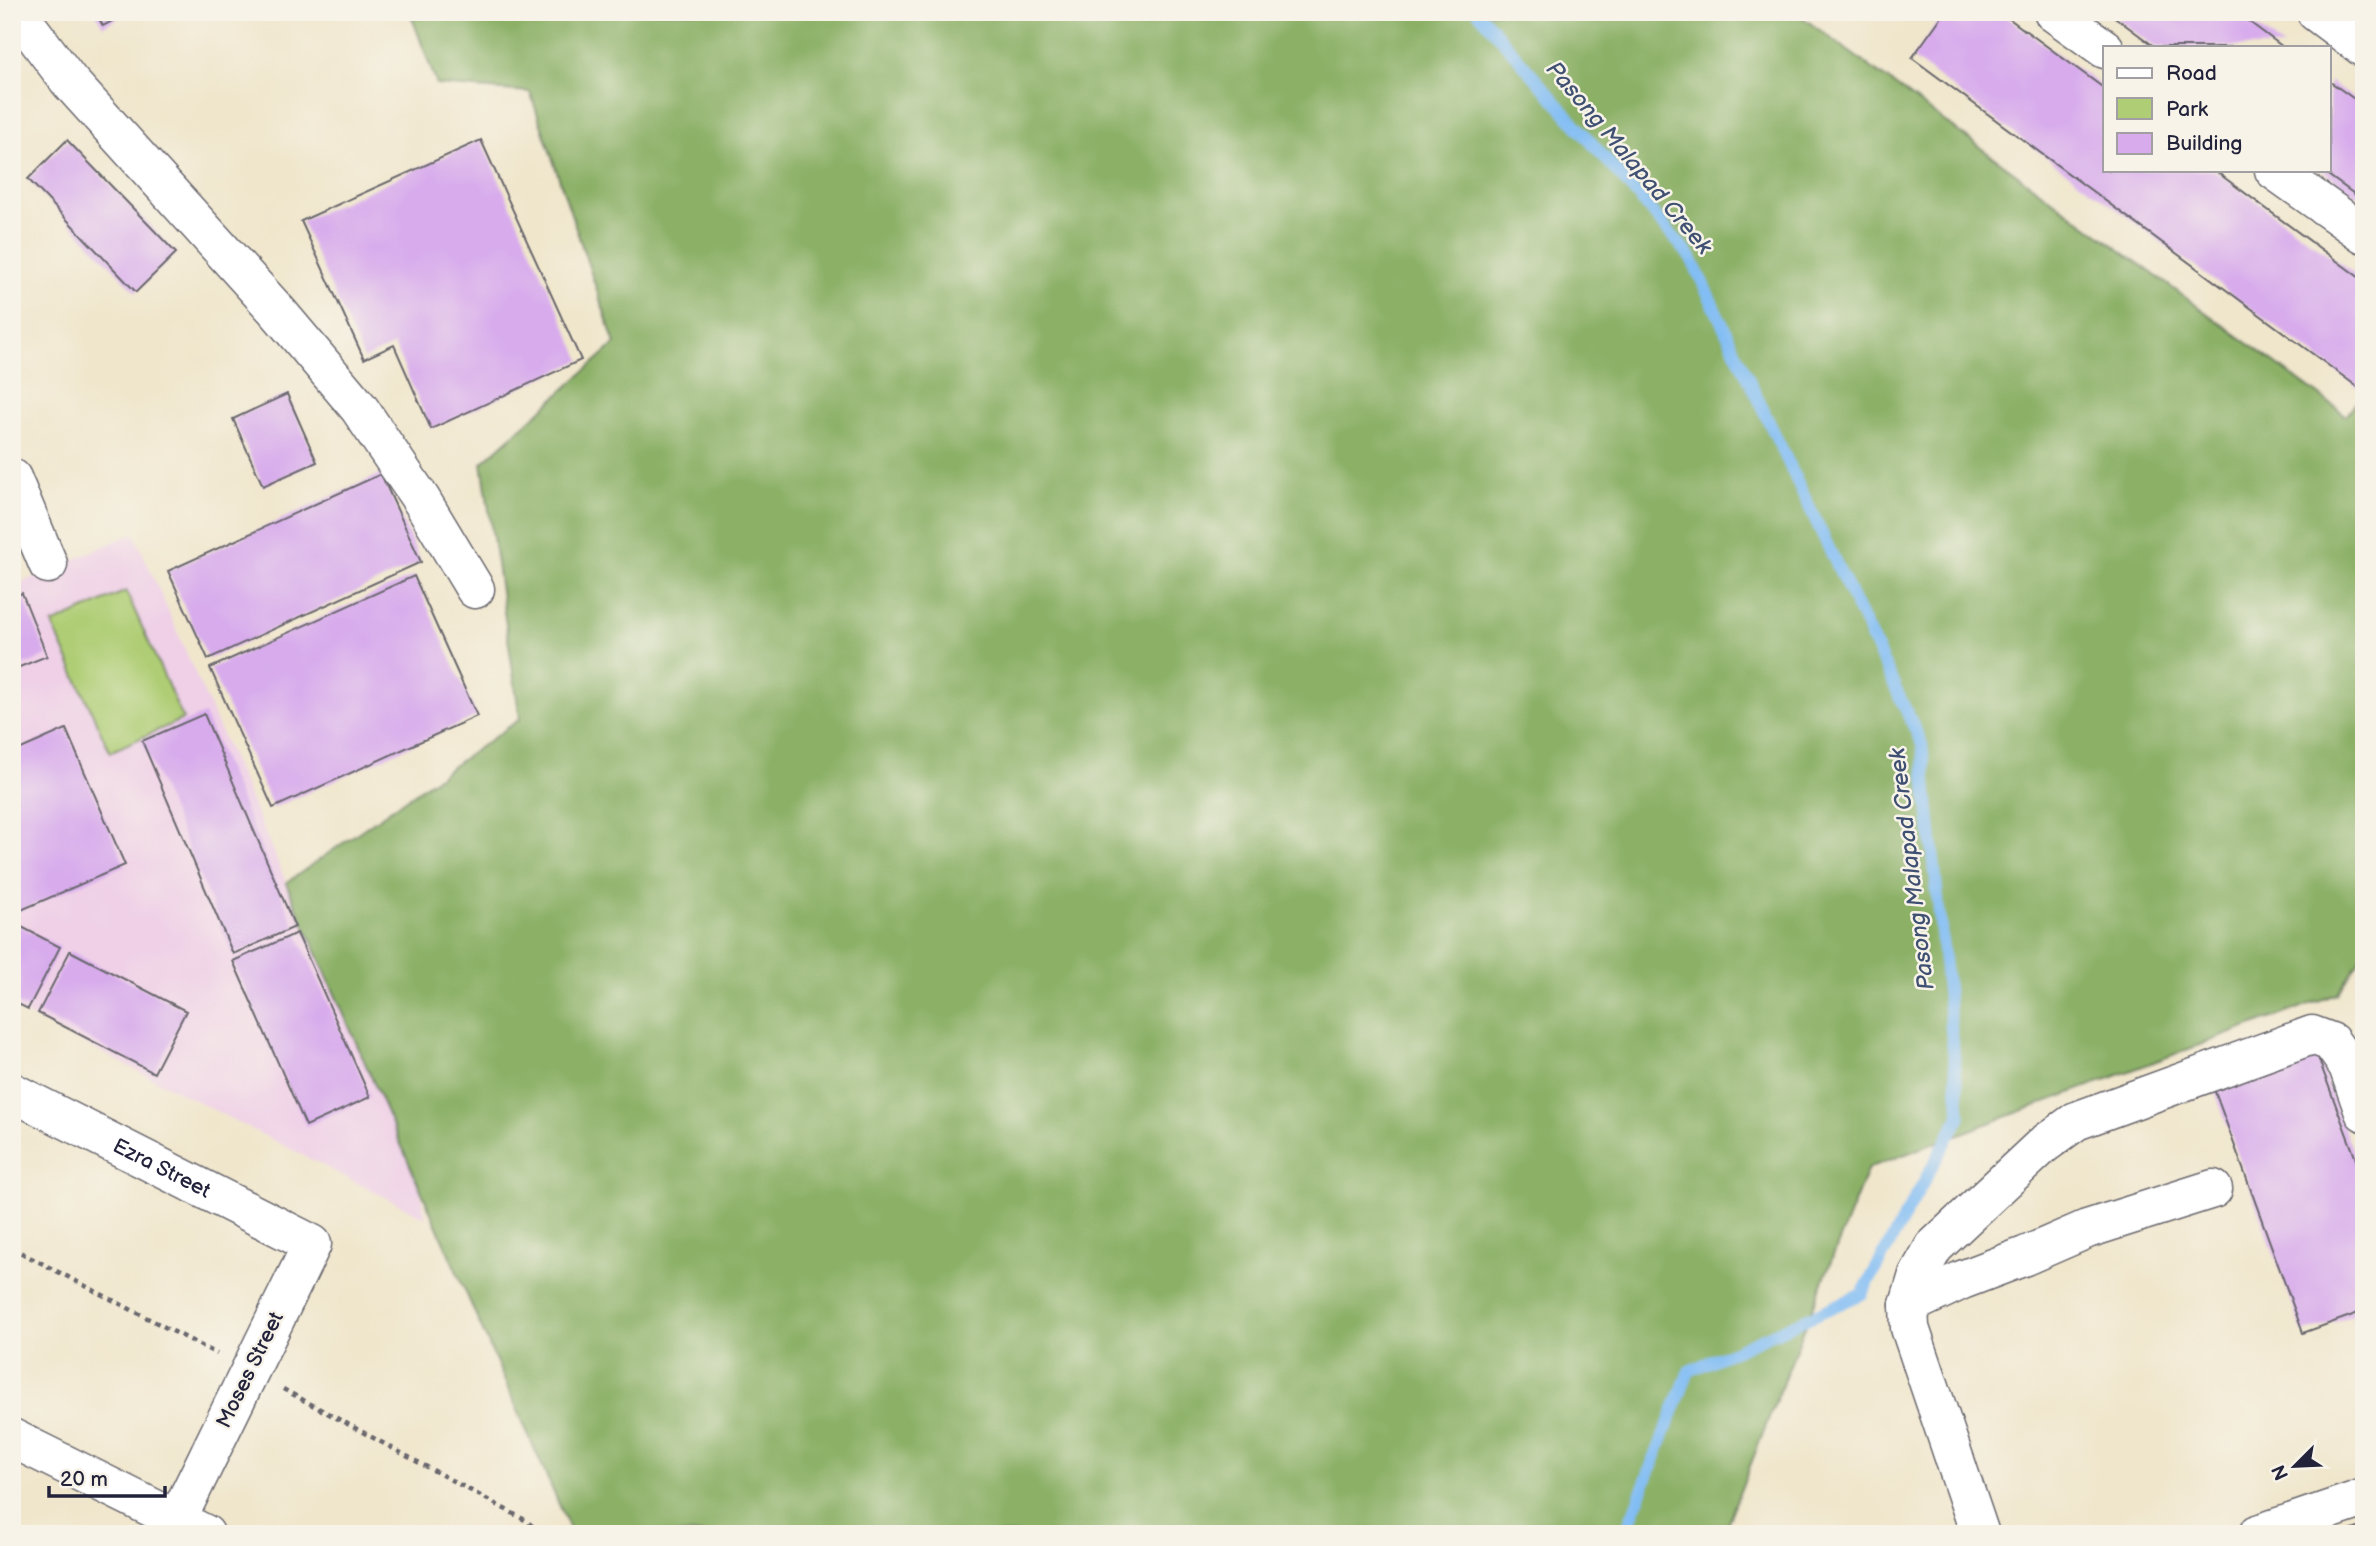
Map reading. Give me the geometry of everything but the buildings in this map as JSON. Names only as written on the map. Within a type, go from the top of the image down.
[{"type":"street","points":[[17,12],[69,81],[270,303],[359,408],[422,501],[475,589]]},
{"type":"street","points":[[2053,12],[2103,48]]},
{"type":"street","points":[[2316,12],[2364,48]]},
{"type":"street","points":[[2277,172],[2364,234]]},
{"type":"street","points":[[12,478],[48,564]]},
{"type":"street","points":[[1980,1534],[1910,1328],[1909,1305],[1918,1275],[1934,1247],[2043,1145],[2076,1121],[2312,1035],[2331,1042],[2348,1066],[2364,1112]]},
{"type":"street","name":"Ezra Street","points":[[12,1092],[312,1244]]},
{"type":"street","points":[[1909,1305],[1962,1280],[2087,1229],[2213,1189]]},
{"type":"street","name":"Moses Street","points":[[184,1529],[312,1244]]},
{"type":"street","points":[[12,1438],[184,1529]]},
{"type":"street","points":[[2258,1534],[2364,1498]]},
{"type":"shaded area","points":[[134,533],[419,1186],[426,1218],[12,1007],[12,587]]},
{"type":"green space","points":[[410,12],[1795,12],[2346,415],[2364,392],[2364,953],[2337,994],[1868,1168],[1723,1534],[572,1534],[286,883],[520,719],[482,463],[615,344],[530,92],[437,85]]},
{"type":"green space","points":[[126,591],[183,719],[110,752],[52,624]]},
{"type":"waterway","name":"Pasong Malapad Creek","points":[[1478,12],[1690,256],[1922,744],[1960,1116],[1862,1294],[1689,1371],[1625,1534]]}]
